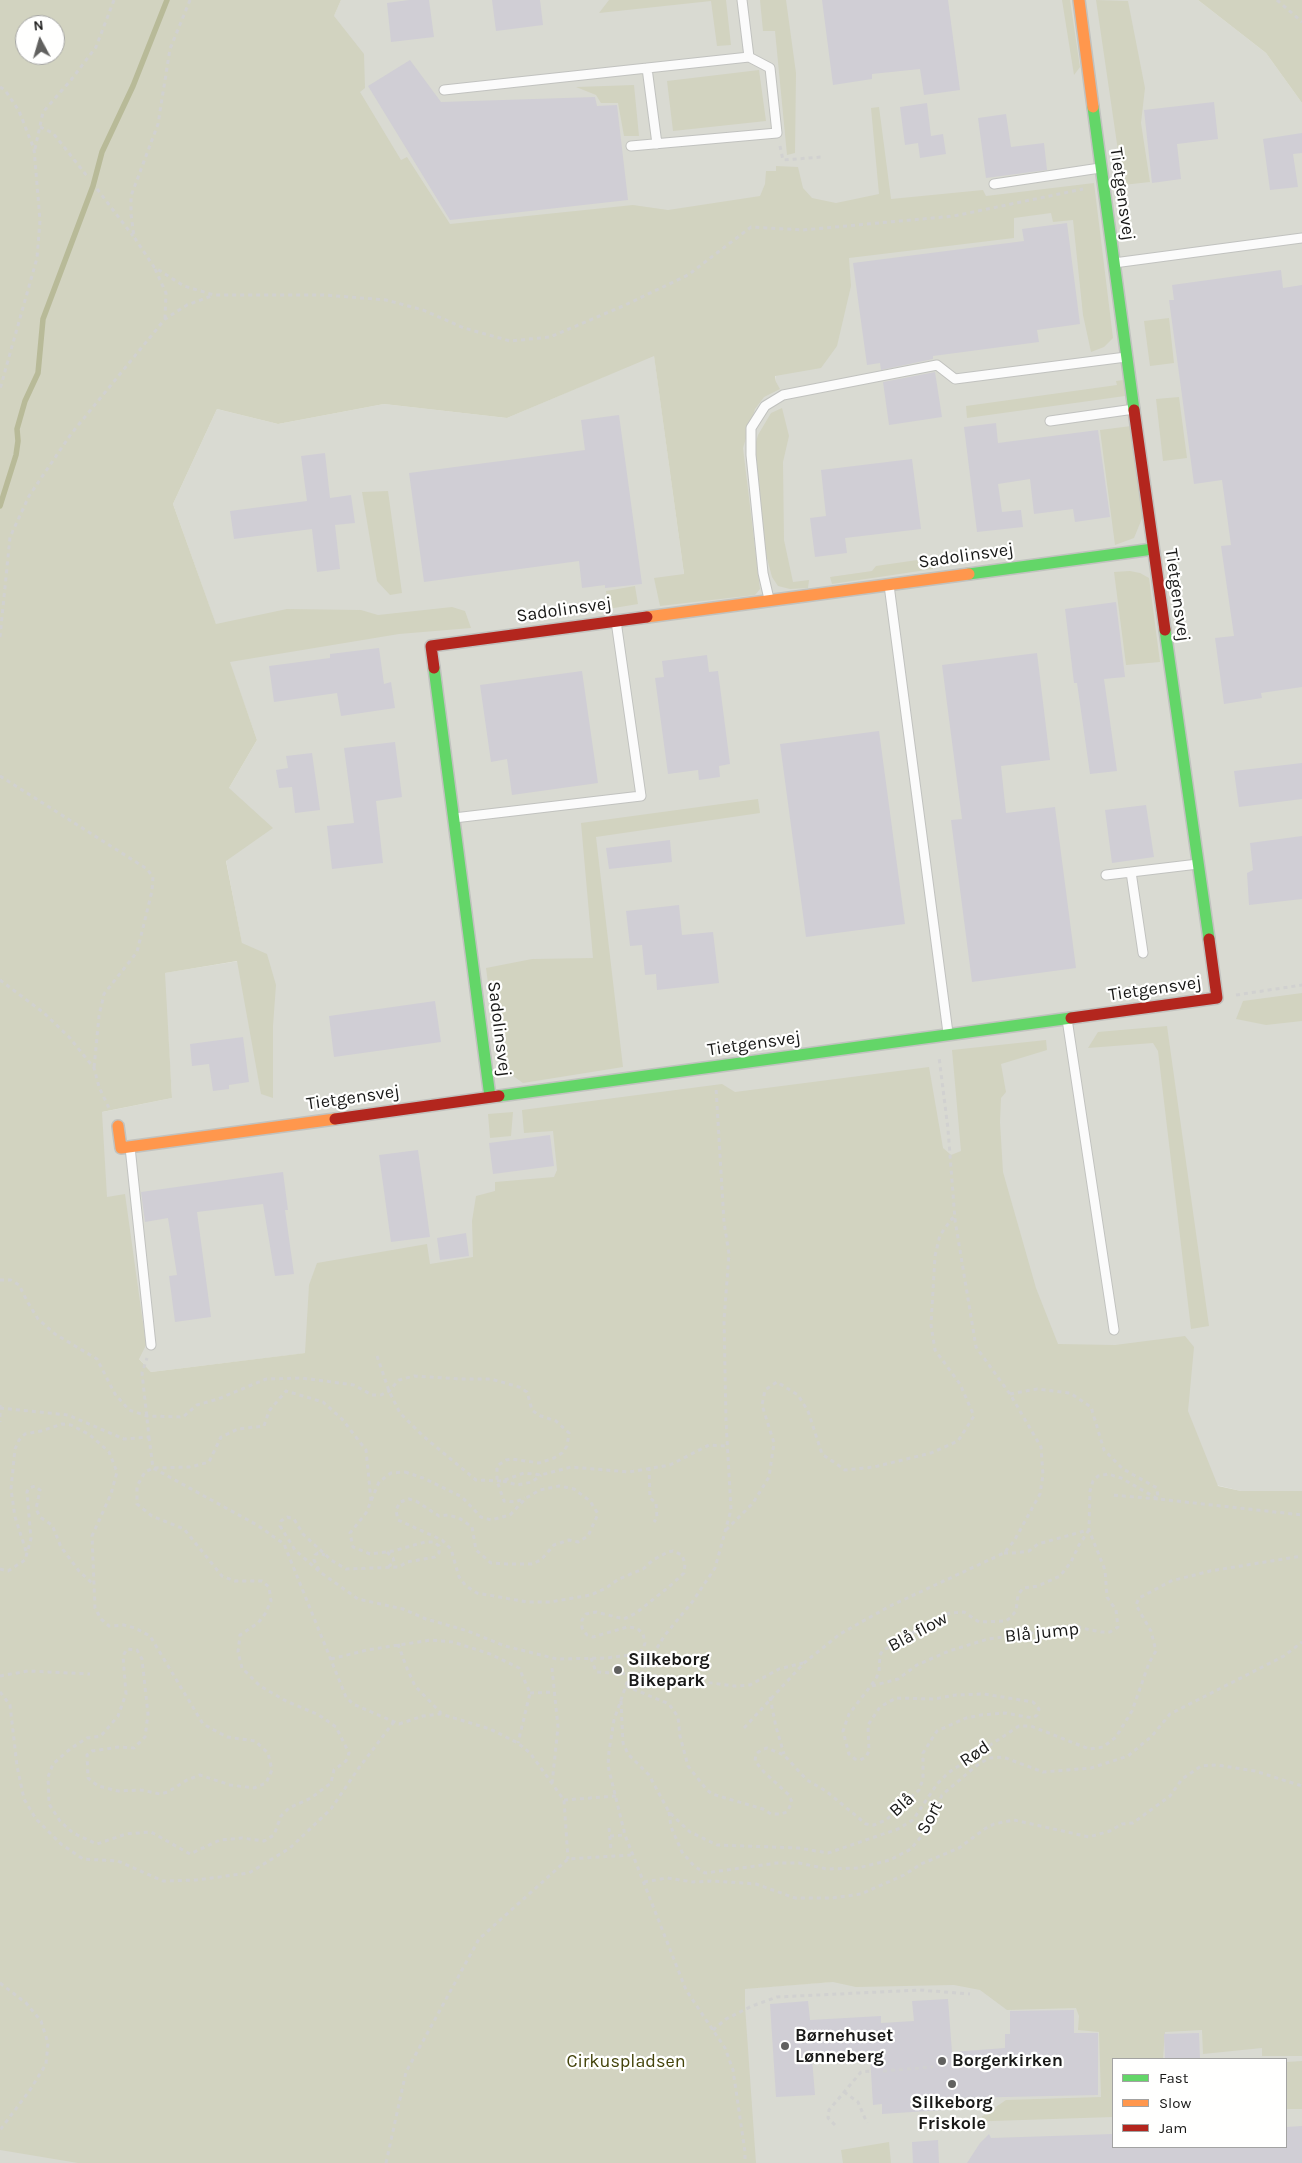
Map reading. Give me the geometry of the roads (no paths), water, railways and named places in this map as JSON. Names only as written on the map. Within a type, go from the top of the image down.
[{"type":"street","name":"Tietgensvej","points":[[130,1146],[1217,998],[1113,263],[1079,0]]},
{"type":"street","name":"Sadolinsvej","points":[[490,1097],[431,646],[1153,549]]},
{"type":"street","points":[[118,1126],[121,1148],[130,1146]]},
{"type":"lane","points":[[742,0],[749,57]]},
{"type":"lane","points":[[444,90],[749,57],[770,68],[777,133],[631,146]]},
{"type":"lane","points":[[647,68],[657,144]]},
{"type":"lane","points":[[994,184],[1100,168]]},
{"type":"lane","points":[[1113,263],[1302,238]]},
{"type":"lane","points":[[769,600],[763,573],[751,455],[751,428],[765,406],[783,395],[937,365],[956,379],[1126,357]]},
{"type":"lane","points":[[1050,421],[1134,409]]},
{"type":"lane","points":[[889,584],[943,1035]]},
{"type":"lane","points":[[454,818],[641,796],[616,621]]},
{"type":"lane","points":[[1106,875],[1198,864]]},
{"type":"lane","points":[[1131,872],[1143,953]]},
{"type":"lane","points":[[1067,1019],[1114,1330]]},
{"type":"lane","points":[[130,1146],[151,1345]]},
{"type":"waterway","points":[[0,506],[16,455],[17,429],[25,401],[38,373],[43,319],[93,186],[102,152],[133,86],[167,0]]},
{"type":"place","name":"Silkeborg Bikepark","points":[[618,1670]]},
{"type":"place","name":"Børnehuset Lønneberg","points":[[785,2046]]},
{"type":"place","name":"Borgerkirken","points":[[942,2061]]},
{"type":"place","name":"Silkeborg Friskole","points":[[952,2084]]},
{"type":"park label","name":"Cirkuspladsen","points":[[626,2062]]}]
